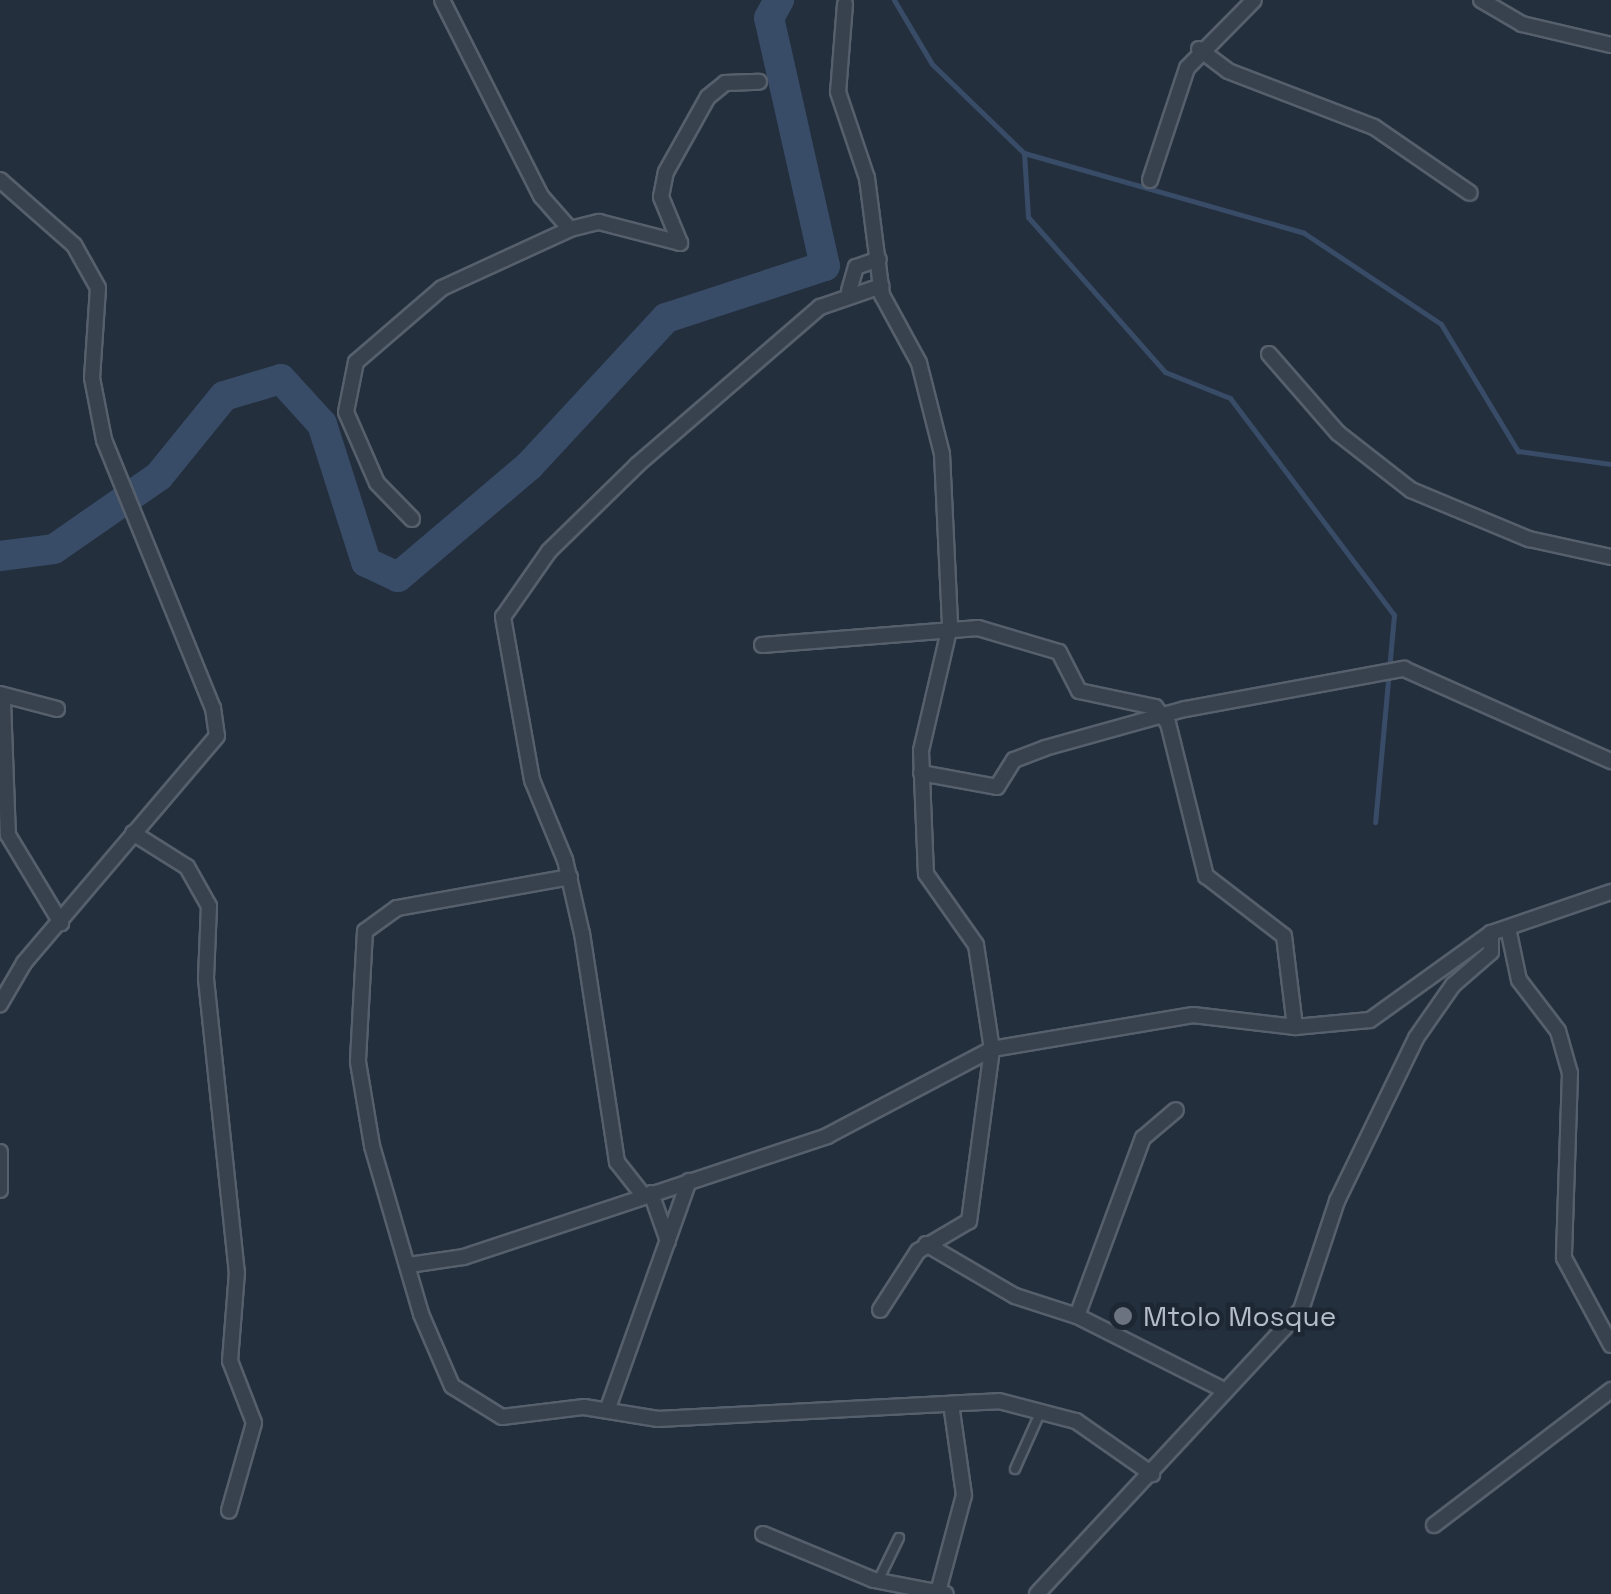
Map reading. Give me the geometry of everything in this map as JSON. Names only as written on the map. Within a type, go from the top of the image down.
[{"type":"street","points":[[442,0],[541,196],[570,229]]},
{"type":"street","points":[[1150,180],[1170,106],[1199,49],[1254,0]]},
{"type":"street","points":[[1480,0],[1522,24],[1611,45]]},
{"type":"street","points":[[845,4],[838,92],[867,178],[881,286],[919,363],[942,454],[950,626],[921,773],[926,874],[976,945],[992,1048],[974,1208],[969,1221],[926,1244],[880,1310]]},
{"type":"street","points":[[1199,49],[1228,71],[1374,128],[1470,193]]},
{"type":"street","points":[[412,519],[376,483],[346,412],[356,362],[442,288],[570,229],[599,222],[680,243],[662,197],[666,172],[708,97],[725,83],[759,82]]},
{"type":"street","points":[[0,180],[90,270],[100,302],[92,378],[104,440],[159,592],[214,708],[212,746],[133,833],[0,1004]]},
{"type":"street","points":[[848,291],[856,267],[878,259]]},
{"type":"street","points":[[668,1241],[647,1194],[617,1162],[570,877],[541,813],[510,688],[502,634],[512,599],[606,493],[798,324],[848,291],[881,286]]},
{"type":"street","points":[[1269,354],[1338,432],[1411,490],[1529,539],[1611,557]]},
{"type":"street","points":[[762,645],[950,626],[1049,647],[1079,690],[1134,698],[1164,714],[1202,869],[1227,899],[1284,936],[1295,1027]]},
{"type":"street","points":[[921,773],[997,786],[1022,756],[1164,714],[1404,670],[1611,761]]},
{"type":"street","points":[[57,709],[2,698],[8,835],[61,922]]},
{"type":"street","points":[[133,833],[188,867],[209,906],[206,979],[237,1272],[230,1361],[254,1423],[229,1511]]},
{"type":"street","points":[[570,877],[397,908],[365,931],[362,1094],[421,1314],[452,1386],[502,1417],[608,1408],[658,1420],[951,1404],[1042,1409],[1086,1426],[1152,1474]]},
{"type":"street","points":[[409,1265],[464,1257],[827,1136],[992,1048],[1193,1015],[1295,1027],[1370,1020],[1490,934],[1611,892]]},
{"type":"street","points":[[1508,928],[1519,980],[1558,1032],[1570,1073],[1564,1258],[1611,1346]]},
{"type":"street","points":[[1040,1593],[1301,1310],[1346,1181],[1416,1038],[1452,985],[1491,952],[1490,934]]},
{"type":"street","points":[[1077,1316],[1143,1138],[1176,1110]]},
{"type":"street","points":[[0,1152],[0,1190]]},
{"type":"street","points":[[608,1408],[688,1181]]},
{"type":"street","points":[[926,1244],[1015,1296],[1077,1316],[1224,1390]]},
{"type":"street","points":[[1434,1525],[1611,1390]]},
{"type":"street","points":[[763,1534],[878,1582],[942,1593],[964,1494],[951,1404]]},
{"type":"lane","points":[[1015,1469],[1042,1409]]},
{"type":"lane","points":[[878,1582],[899,1538]]},
{"type":"waterway","points":[[0,556],[54,549],[159,476],[224,396],[281,379],[322,424],[366,562],[398,577],[529,466],[666,318],[825,266],[769,18],[779,0]]},
{"type":"waterway","points":[[894,0],[932,64],[1024,153],[1304,233],[1441,324],[1518,451],[1611,464]]},
{"type":"waterway","points":[[1024,153],[1028,217],[1165,372],[1230,398],[1394,615],[1375,822]]},
{"type":"place","name":"Mtolo Mosque","points":[[1123,1316]]}]
